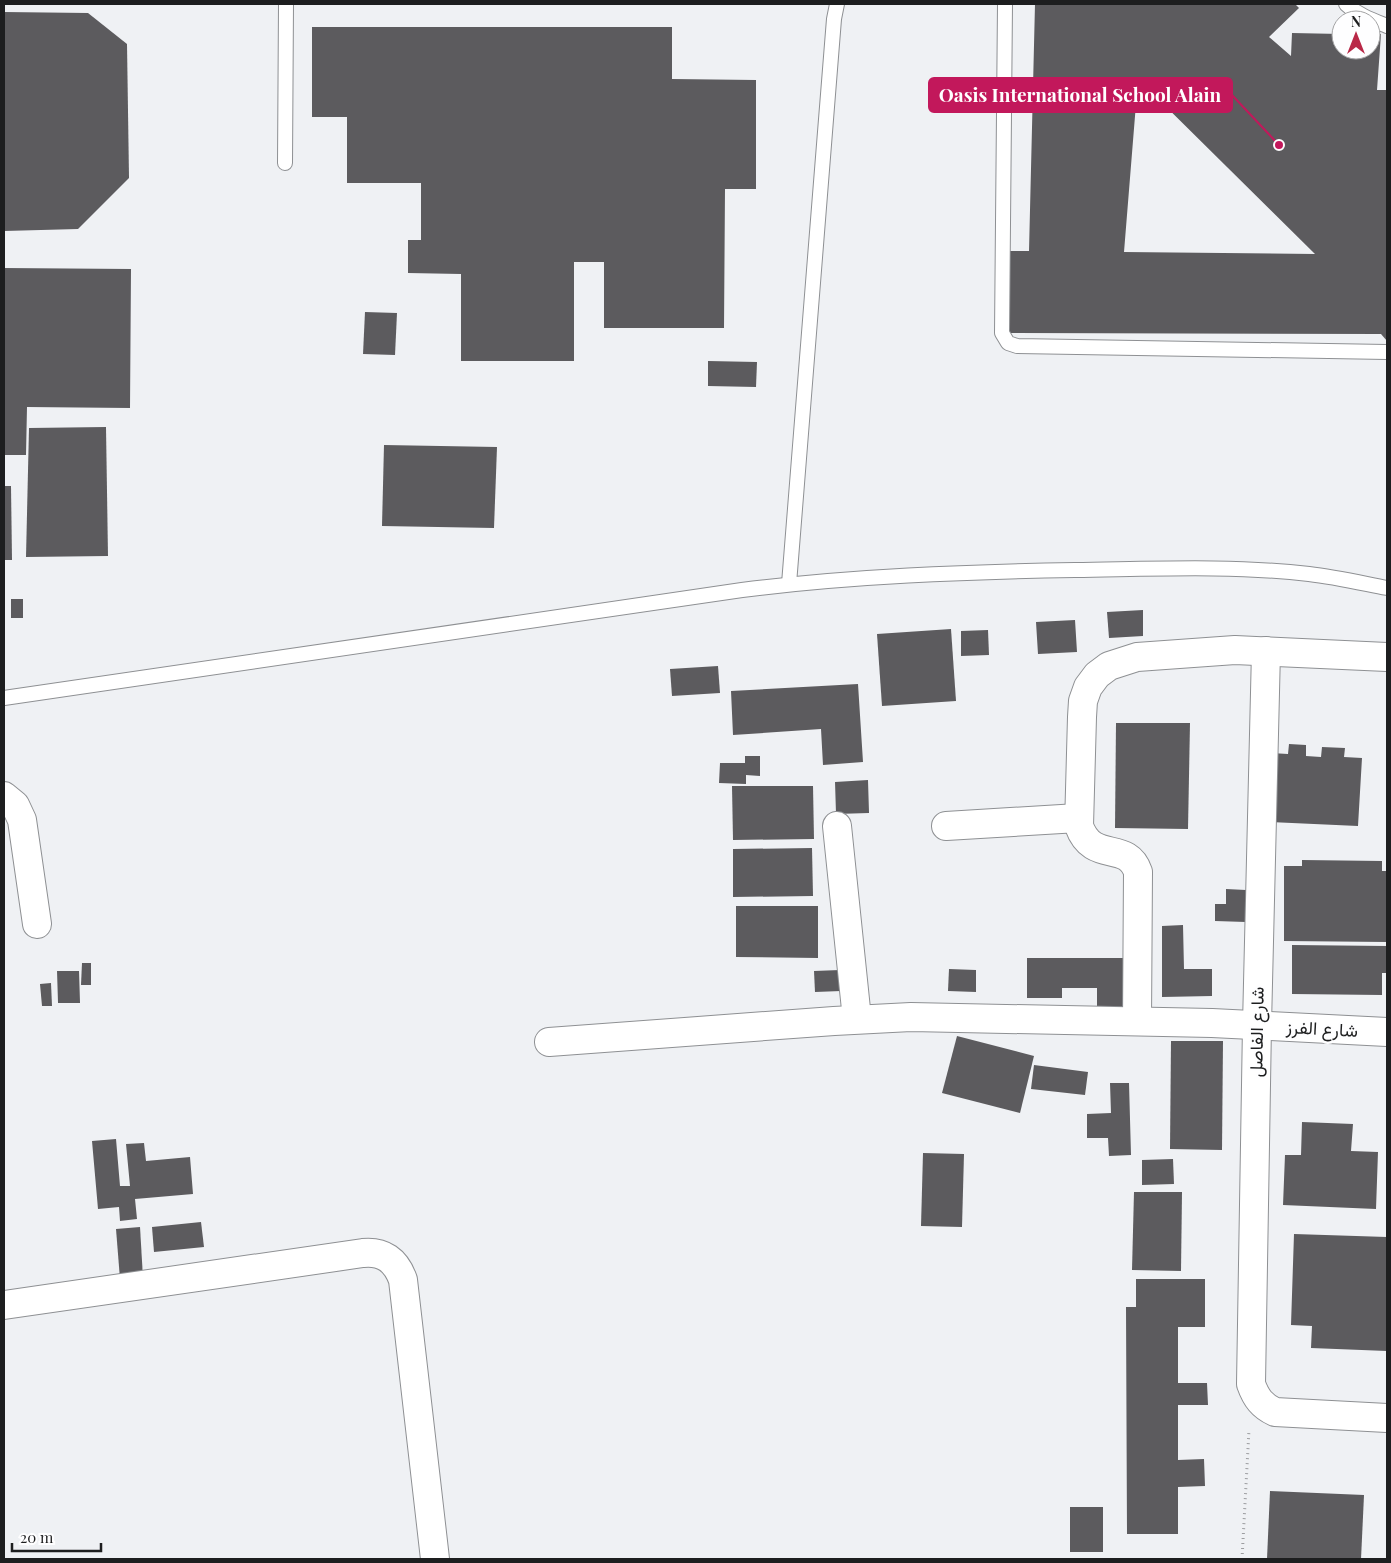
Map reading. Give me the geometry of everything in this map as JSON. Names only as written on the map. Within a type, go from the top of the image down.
[{"type":"street","points":[[1137,1021],[1138,872],[1130,858],[1121,853],[1102,851],[1087,842],[1082,834],[1078,818],[1083,701],[1088,687],[1097,675],[1109,666],[1137,657],[1208,651],[1266,651],[1387,657]]},
{"type":"street","name":"شارع الفاصل","points":[[1259,1401],[1252,1384],[1257,1025],[1266,651]]},
{"type":"street","points":[[4,796],[15,805],[22,820],[37,924]]},
{"type":"street","points":[[946,826],[1078,818]]},
{"type":"street","points":[[837,826],[857,1019]]},
{"type":"street","name":"شارع الفرز","points":[[549,1042],[857,1019],[911,1017],[1137,1021],[1387,1032]]},
{"type":"street","points":[[4,1305],[362,1253],[372,1252],[389,1258],[396,1264],[403,1280],[435,1559]]},
{"type":"street","points":[[1259,1401],[1266,1408],[1285,1414],[1387,1418]]},
{"type":"lane","points":[[285,163],[286,4]]},
{"type":"lane","points":[[789,584],[834,18],[837,4]]},
{"type":"lane","points":[[1005,4],[1002,333],[1008,343],[1018,346],[1387,352]]},
{"type":"lane","points":[[1346,4],[1358,13],[1387,26]]},
{"type":"lane","points":[[4,698],[789,584],[914,574],[1217,568],[1309,574],[1387,588]]},
{"type":"path","points":[[1242,1559],[1249,1430],[1259,1401]]},
{"type":"building","points":[[1035,4],[1295,4],[1299,8],[1269,37],[1291,56],[1292,33],[1331,34],[1331,60],[1379,60],[1377,90],[1387,90],[1387,341],[1381,334],[1003,333],[1004,251],[1029,251]],"holes":[[[1138,79],[1315,254],[1124,252]]]},
{"type":"building","points":[[4,12],[88,13],[127,44],[129,178],[78,229],[4,231]]},
{"type":"building","points":[[312,27],[672,27],[672,79],[756,80],[756,189],[725,189],[724,328],[604,328],[604,262],[574,262],[574,361],[461,361],[461,274],[408,273],[408,240],[421,240],[421,183],[347,183],[347,117],[312,117]]},
{"type":"building","points":[[4,268],[131,269],[130,408],[27,407],[26,455],[4,455]]},
{"type":"building","points":[[365,312],[397,313],[395,355],[363,354]]},
{"type":"building","points":[[708,361],[757,362],[756,387],[708,386]]},
{"type":"building","points":[[106,427],[108,556],[26,557],[29,428]]},
{"type":"building","points":[[384,445],[497,447],[494,528],[382,526]]},
{"type":"building","points":[[4,486],[11,486],[12,560],[4,560]]},
{"type":"building","points":[[11,599],[23,599],[23,618],[11,618]]},
{"type":"building","points":[[1143,610],[1143,636],[1109,638],[1107,612]]},
{"type":"building","points":[[1075,620],[1077,652],[1038,654],[1036,622]]},
{"type":"building","points":[[951,629],[956,701],[882,706],[877,634]]},
{"type":"building","points":[[988,630],[989,655],[961,656],[961,631]]},
{"type":"building","points":[[718,666],[720,693],[672,696],[670,669]]},
{"type":"building","points":[[858,684],[863,762],[823,765],[821,729],[733,735],[731,691]]},
{"type":"building","points":[[1116,723],[1190,723],[1188,829],[1115,828]]},
{"type":"building","points":[[1289,744],[1306,745],[1306,756],[1321,757],[1322,747],[1345,748],[1344,757],[1362,758],[1358,826],[1270,822],[1271,753],[1288,754]]},
{"type":"building","points":[[745,756],[760,756],[760,776],[746,775],[746,784],[719,783],[720,763],[745,763]]},
{"type":"building","points":[[868,780],[869,813],[836,814],[835,782]]},
{"type":"building","points":[[732,786],[813,786],[814,839],[733,840]]},
{"type":"building","points":[[812,848],[813,896],[733,897],[733,849]]},
{"type":"building","points":[[1302,860],[1382,861],[1382,871],[1387,871],[1387,942],[1284,941],[1284,866],[1302,866]]},
{"type":"building","points":[[1226,889],[1246,890],[1246,922],[1215,921],[1215,904],[1226,904]]},
{"type":"building","points":[[736,906],[818,906],[818,958],[736,957]]},
{"type":"building","points":[[1183,925],[1184,969],[1212,969],[1212,996],[1162,997],[1162,926]]},
{"type":"building","points":[[1292,945],[1387,946],[1387,973],[1382,973],[1382,995],[1292,994]]},
{"type":"building","points":[[1027,958],[1128,958],[1127,1007],[1097,1007],[1097,988],[1062,988],[1062,998],[1027,998]]},
{"type":"building","points":[[82,963],[91,963],[91,985],[81,985]]},
{"type":"building","points":[[949,969],[976,970],[976,992],[948,991]]},
{"type":"building","points":[[840,970],[841,991],[815,992],[814,971]]},
{"type":"building","points":[[57,971],[79,971],[80,1003],[58,1003]]},
{"type":"building","points":[[51,983],[52,1006],[42,1006],[40,984]]},
{"type":"building","points":[[957,1036],[1034,1056],[1020,1113],[942,1093]]},
{"type":"building","points":[[1171,1041],[1223,1041],[1222,1150],[1170,1149]]},
{"type":"building","points":[[1034,1065],[1088,1072],[1085,1095],[1031,1089]]},
{"type":"building","points":[[1110,1083],[1129,1083],[1131,1155],[1109,1156],[1108,1138],[1087,1138],[1087,1114],[1111,1113]]},
{"type":"building","points":[[1302,1122],[1353,1124],[1351,1151],[1378,1152],[1376,1209],[1283,1205],[1285,1155],[1301,1155]]},
{"type":"building","points":[[116,1139],[120,1186],[130,1186],[126,1144],[144,1143],[146,1161],[190,1157],[193,1194],[135,1199],[137,1219],[120,1221],[119,1207],[98,1209],[92,1141]]},
{"type":"building","points":[[923,1153],[964,1154],[962,1227],[921,1226]]},
{"type":"building","points":[[1173,1159],[1174,1184],[1142,1185],[1142,1160]]},
{"type":"building","points":[[1134,1192],[1182,1192],[1181,1271],[1132,1270]]},
{"type":"building","points":[[201,1222],[204,1247],[154,1252],[152,1227]]},
{"type":"building","points":[[140,1227],[143,1278],[120,1279],[116,1229]]},
{"type":"building","points":[[1294,1234],[1387,1237],[1387,1351],[1311,1348],[1312,1326],[1291,1325]]},
{"type":"building","points":[[1136,1279],[1205,1279],[1205,1327],[1178,1327],[1178,1383],[1207,1383],[1208,1405],[1178,1405],[1178,1460],[1204,1459],[1205,1486],[1178,1487],[1178,1534],[1127,1534],[1126,1307],[1136,1307]]},
{"type":"building","points":[[1270,1491],[1364,1495],[1361,1559],[1267,1559]]},
{"type":"building","points":[[1070,1507],[1103,1507],[1103,1552],[1070,1552]]},
{"type":"place","name":"Oasis International School Alain","points":[[1279,145]]}]
